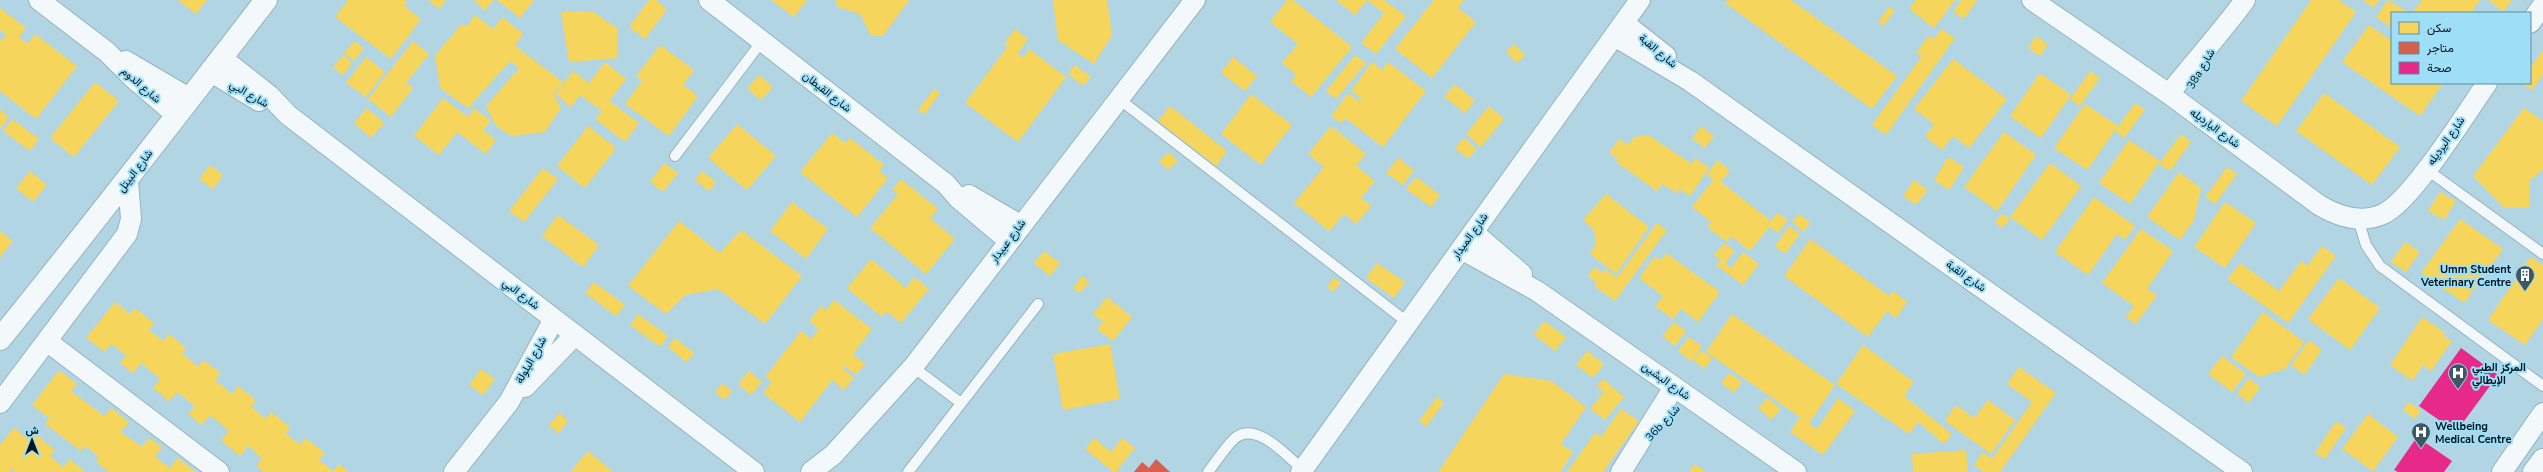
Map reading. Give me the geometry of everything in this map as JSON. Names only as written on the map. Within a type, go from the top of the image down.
[{"type":"street","name":"شارع الدوم","points":[[39,0],[106,52],[132,64],[183,107]]},
{"type":"street","name":"شارع البيتل","points":[[0,339],[128,181],[266,0]]},
{"type":"street","name":"شارع القيطان","points":[[709,0],[946,184],[1014,233]]},
{"type":"street","name":"شارع عبيدار","points":[[811,472],[832,455],[913,366],[1195,0]]},
{"type":"street","name":"شارع الميدار","points":[[1302,471],[1407,322],[1640,0]]},
{"type":"street","name":"شارع اليارديله","points":[[2032,0],[2175,98],[2319,205],[2331,212],[2358,219],[2383,214],[2404,199]]},
{"type":"street","name":"38a شارع","points":[[2175,98],[2206,64],[2220,34],[2244,0]]},
{"type":"street","points":[[2531,22],[2543,5]]},
{"type":"street","name":"شارع القبة","points":[[1619,30],[1664,54],[1690,81],[2242,472]]},
{"type":"street","name":"شارع البي","points":[[216,65],[269,95],[288,115],[754,472]]},
{"type":"street","name":"شارع اليرديله","points":[[2404,199],[2486,84]]},
{"type":"street","points":[[0,403],[48,342],[127,234],[131,219],[128,181]]},
{"type":"street","name":"شارع البشين","points":[[1473,232],[1518,270],[1536,291]]},
{"type":"street","name":"شارع البشين","points":[[1460,249],[1536,291],[1796,472]]},
{"type":"street","name":"شارع البلولة","points":[[509,402],[554,319]]},
{"type":"street","name":"شارع البلولة","points":[[454,472],[509,402],[575,335]]},
{"type":"street","points":[[48,342],[218,472]]},
{"type":"street","name":"36b شارع","points":[[1621,472],[1681,392]]},
{"type":"street","points":[[2502,472],[2543,413]]},
{"type":"street","points":[[2534,472],[2543,460]]},
{"type":"lane","points":[[675,156],[762,41]]},
{"type":"lane","points":[[1119,99],[1407,322]]},
{"type":"lane","points":[[2426,169],[2543,254]]},
{"type":"lane","points":[[2358,219],[2366,244],[2380,266],[2543,386]]},
{"type":"lane","points":[[908,472],[1038,304]]},
{"type":"lane","points":[[913,366],[961,403]]},
{"type":"lane","points":[[1208,472],[1233,440],[1250,433],[1262,437],[1302,471]]},
{"type":"building: سكن","points":[[178,0],[207,0],[196,14]]},
{"type":"building: سكن","points":[[348,0],[405,0],[407,2],[404,6],[421,19],[391,59],[335,17]]},
{"type":"building: سكن","points":[[428,0],[446,0],[439,9]]},
{"type":"building: سكن","points":[[474,0],[493,0],[485,11]]},
{"type":"building: سكن","points":[[497,0],[534,0],[520,18]]},
{"type":"building: سكن","points":[[649,0],[656,0],[667,9],[645,39],[629,27]]},
{"type":"building: سكن","points":[[771,0],[807,0],[794,17]]},
{"type":"building: سكن","points":[[836,0],[909,0],[883,36],[871,36],[860,14],[837,7]]},
{"type":"building: سكن","points":[[1053,0],[1107,0],[1112,35],[1094,64],[1058,40]]},
{"type":"building: سكن","points":[[1287,0],[1293,0],[1352,47],[1311,97],[1291,81],[1296,75],[1282,63],[1298,44],[1270,22]]},
{"type":"building: سكن","points":[[1336,0],[1367,0],[1355,15]]},
{"type":"building: سكن","points":[[1367,0],[1384,0],[1406,16],[1376,54],[1361,43],[1384,13]]},
{"type":"building: سكن","points":[[1434,0],[1464,0],[1458,8],[1476,22],[1432,78],[1395,49]]},
{"type":"building: سكن","points":[[1728,0],[1791,0],[1897,76],[1872,109],[1725,3]]},
{"type":"building: سكن","points":[[1916,0],[1955,0],[1934,28],[1909,9]]},
{"type":"building: سكن","points":[[1961,0],[1977,0],[1964,19],[1953,12]]},
{"type":"building: سكن","points":[[2311,0],[2339,0],[2356,12],[2277,126],[2241,101]]},
{"type":"building: سكن","points":[[2363,0],[2379,0],[2373,8]]},
{"type":"building: سكن","points":[[2388,0],[2407,12],[2391,12],[2391,27],[2376,17]]},
{"type":"building: سكن","points":[[2422,0],[2480,0],[2472,12],[2413,12]]},
{"type":"building: سكن","points":[[2489,0],[2512,0],[2503,12]]},
{"type":"building: سكن","points":[[1889,7],[1895,11],[1883,26],[1878,22]]},
{"type":"building: سكن","points":[[0,8],[26,28],[19,37],[27,44],[35,34],[77,66],[36,119],[0,91],[0,38],[3,40],[6,35],[0,30]]},
{"type":"building: سكن","points":[[592,11],[617,28],[618,58],[569,62],[561,12]]},
{"type":"building: سكن","points":[[475,15],[493,29],[502,17],[523,34],[515,46],[563,82],[553,94],[561,108],[545,132],[511,136],[496,126],[486,106],[519,68],[510,61],[468,108],[440,88],[435,55],[462,24],[466,27]]},
{"type":"building: سكن","points":[[2369,25],[2391,40],[2391,84],[2442,84],[2420,116],[2342,62]]},
{"type":"building: سكن","points":[[1015,29],[1028,39],[1018,53],[1023,58],[1029,49],[1066,77],[1018,142],[965,103],[1008,46],[1004,44]]},
{"type":"building: سكن","points":[[1941,29],[1955,38],[1886,135],[1872,125],[1922,56],[1916,53],[1928,36],[1934,39]]},
{"type":"building: سكن","points":[[2036,36],[2048,44],[2040,56],[2028,48]]},
{"type":"building: سكن","points":[[354,41],[364,48],[354,61],[344,53]]},
{"type":"building: سكن","points":[[413,41],[429,54],[406,83],[413,88],[391,117],[368,99]]},
{"type":"building: سكن","points":[[1514,44],[1525,55],[1517,63],[1506,52]]},
{"type":"building: سكن","points":[[660,45],[694,70],[683,85],[698,96],[669,136],[625,104],[642,81],[636,76]]},
{"type":"building: سكن","points":[[2543,50],[2543,75],[2532,90],[2523,84],[2531,84],[2531,67]]},
{"type":"building: سكن","points":[[343,55],[352,63],[343,75],[333,67]]},
{"type":"building: سكن","points":[[1355,55],[1366,63],[1336,99],[1326,91]]},
{"type":"building: سكن","points":[[366,57],[385,72],[366,97],[346,83]]},
{"type":"building: سكن","points":[[1233,57],[1257,76],[1245,91],[1221,73]]},
{"type":"building: سكن","points":[[1953,59],[2007,99],[1969,148],[1953,136],[1942,150],[1925,137],[1934,124],[1914,109]]},
{"type":"building: سكن","points":[[605,62],[626,79],[609,101],[639,123],[625,142],[595,119],[602,111],[580,95],[571,107],[555,94],[573,71],[589,83]]},
{"type":"building: سكن","points":[[1372,62],[1382,70],[1388,62],[1426,91],[1383,147],[1345,118],[1341,123],[1331,116],[1348,93],[1358,101],[1361,98],[1351,91]]},
{"type":"building: سكن","points":[[1075,65],[1091,77],[1083,86],[1068,74]]},
{"type":"building: سكن","points":[[2090,71],[2100,78],[2080,106],[2070,99]]},
{"type":"building: سكن","points":[[2040,73],[2071,95],[2041,138],[2010,116]]},
{"type":"building: سكن","points":[[759,75],[773,87],[761,100],[747,89]]},
{"type":"building: سكن","points":[[95,82],[119,101],[74,157],[50,138]]},
{"type":"building: سكن","points":[[1455,84],[1475,101],[1465,113],[1444,97]]},
{"type":"building: سكن","points":[[934,89],[940,93],[924,115],[918,110]]},
{"type":"building: سكن","points":[[2324,93],[2400,147],[2372,185],[2296,131]]},
{"type":"building: سكن","points":[[1251,94],[1292,125],[1261,165],[1221,134]]},
{"type":"building: سكن","points":[[443,98],[468,117],[474,108],[491,121],[483,130],[496,140],[486,154],[457,132],[439,155],[414,136]]},
{"type":"building: سكن","points":[[2135,103],[2145,110],[2124,138],[2115,131]]},
{"type":"building: سكن","points":[[2085,104],[2118,126],[2087,170],[2054,148]]},
{"type":"building: سكن","points":[[1170,106],[1227,151],[1216,166],[1158,121]]},
{"type":"building: سكن","points":[[1489,106],[1504,119],[1481,147],[1466,134]]},
{"type":"building: سكن","points":[[367,108],[384,123],[371,138],[354,123]]},
{"type":"building: سكن","points":[[2524,108],[2543,121],[2543,170],[2529,181],[2530,208],[2504,208],[2473,176]]},
{"type":"building: سكن","points":[[0,110],[9,117],[0,129]]},
{"type":"building: سكن","points":[[12,119],[39,139],[30,151],[3,131]]},
{"type":"building: سكن","points":[[737,124],[776,156],[747,190],[708,158]]},
{"type":"building: سكن","points":[[588,126],[616,148],[585,188],[557,166]]},
{"type":"building: سكن","points":[[1331,126],[1366,154],[1356,166],[1375,181],[1361,198],[1371,206],[1356,224],[1344,214],[1329,231],[1294,203],[1324,167],[1308,154]]},
{"type":"building: سكن","points":[[1701,126],[1714,136],[1705,148],[1692,139]]},
{"type":"building: سكن","points":[[2004,132],[2036,155],[1997,211],[1964,187]]},
{"type":"building: سكن","points":[[832,133],[845,143],[850,138],[884,165],[879,171],[888,178],[857,217],[800,172]]},
{"type":"building: سكن","points":[[2181,134],[2191,142],[2170,171],[2159,164]]},
{"type":"building: سكن","points":[[1648,135],[1692,164],[1695,158],[1709,168],[1690,196],[1679,189],[1677,193],[1662,184],[1657,191],[1616,162],[1618,159],[1609,153],[1619,139],[1628,145],[1634,137]]},
{"type":"building: سكن","points":[[1464,138],[1477,149],[1468,159],[1455,148]]},
{"type":"building: سكن","points":[[2129,140],[2160,161],[2130,204],[2099,183]]},
{"type":"building: سكن","points":[[1169,152],[1178,161],[1168,170],[1159,161]]},
{"type":"building: سكن","points":[[1948,157],[1964,167],[1949,190],[1934,180]]},
{"type":"building: سكن","points":[[1398,158],[1414,170],[1403,185],[1386,173]]},
{"type":"building: سكن","points":[[1717,160],[1730,170],[1721,182],[1771,221],[1777,213],[1788,220],[1778,233],[1769,227],[1750,251],[1731,236],[1727,242],[1707,227],[1711,222],[1692,207],[1713,180],[1707,175]]},
{"type":"building: سكن","points":[[664,163],[678,173],[663,192],[650,182]]},
{"type":"building: سكن","points":[[2050,163],[2081,186],[2042,240],[2010,217]]},
{"type":"building: سكن","points":[[210,165],[223,175],[213,189],[199,179]]},
{"type":"building: سكن","points":[[2227,167],[2237,174],[2215,204],[2205,197]]},
{"type":"building: سكن","points":[[543,168],[558,179],[524,222],[509,211]]},
{"type":"building: سكن","points":[[30,171],[47,185],[33,202],[16,188]]},
{"type":"building: سكن","points":[[702,171],[716,182],[709,191],[695,180]]},
{"type":"building: سكن","points":[[2179,172],[2201,188],[2194,220],[2180,240],[2147,217]]},
{"type":"building: سكن","points":[[1416,177],[1440,195],[1431,207],[1406,189]]},
{"type":"building: سكن","points":[[901,179],[938,209],[930,218],[955,239],[926,274],[870,228],[898,194],[892,190]]},
{"type":"building: سكن","points":[[1914,180],[1928,190],[1916,205],[1903,196]]},
{"type":"building: سكن","points":[[2440,192],[2456,201],[2444,220],[2428,211]]},
{"type":"building: سكن","points":[[1606,194],[1649,227],[1616,274],[1590,254],[1596,244],[1594,230],[1583,220]]},
{"type":"building: سكن","points":[[2094,197],[2135,226],[2125,240],[2117,234],[2088,275],[2055,252]]},
{"type":"building: سكن","points":[[792,202],[828,229],[806,259],[770,231]]},
{"type":"building: سكن","points":[[2225,202],[2256,223],[2225,268],[2194,247]]},
{"type":"building: سكن","points":[[1799,214],[1811,223],[1803,232],[1792,222]]},
{"type":"building: سكن","points":[[2002,214],[2010,219],[2002,228],[1995,222]]},
{"type":"building: سكن","points":[[558,215],[599,245],[583,267],[542,236]]},
{"type":"building: سكن","points":[[2460,219],[2503,249],[2464,303],[2421,273]]},
{"type":"building: سكن","points":[[679,221],[720,253],[741,230],[802,276],[765,324],[718,289],[685,295],[666,314],[628,286]]},
{"type":"building: سكن","points":[[1657,223],[1667,230],[1615,301],[1594,286],[1597,283],[1588,276],[1594,267],[1603,273],[1605,269],[1617,278]]},
{"type":"building: سكن","points":[[1789,226],[1800,234],[1785,254],[1775,246]]},
{"type":"building: سكن","points":[[2141,229],[2173,251],[2147,289],[2157,295],[2136,324],[2126,317],[2134,306],[2102,283]]},
{"type":"building: سكن","points":[[0,231],[13,241],[0,257]]},
{"type":"building: سكن","points":[[1810,239],[1889,296],[1893,291],[1907,302],[1896,318],[1887,311],[1868,337],[1784,276]]},
{"type":"building: سكن","points":[[2405,242],[2420,252],[2406,272],[2391,262]]},
{"type":"building: سكن","points":[[1724,243],[1735,251],[1725,263],[1731,268],[1743,252],[1759,264],[1743,285],[1716,265],[1721,260],[1714,255]]},
{"type":"building: سكن","points":[[2322,246],[2336,256],[2288,323],[2227,279],[2240,263],[2279,291],[2301,261],[2307,266]]},
{"type":"building: سكن","points":[[1044,251],[1060,263],[1050,276],[1034,263]]},
{"type":"building: سكن","points":[[1666,253],[1720,292],[1698,322],[1681,309],[1673,319],[1655,306],[1663,296],[1639,278],[1655,256],[1660,260]]},
{"type":"building: سكن","name":"Umm Student Veterinary Centre","points":[[2531,257],[2543,265],[2543,319],[2525,345],[2488,320]]},
{"type":"building: سكن","points":[[871,259],[906,288],[914,277],[929,289],[901,323],[886,311],[882,317],[847,288]]},
{"type":"building: سكن","points":[[1377,263],[1405,282],[1394,298],[1366,278]]},
{"type":"building: سكن","points":[[1082,276],[1089,282],[1080,293],[1073,288]]},
{"type":"building: سكن","points":[[1334,278],[1341,283],[1333,292],[1327,287]]},
{"type":"building: سكن","points":[[2339,278],[2380,308],[2350,350],[2308,319]]},
{"type":"building: سكن","points":[[594,282],[625,305],[616,316],[585,293]]},
{"type":"building: سكن","points":[[1107,297],[1132,317],[1113,341],[1097,329],[1103,322],[1093,314]]},
{"type":"building: سكن","points":[[834,300],[872,329],[853,354],[865,364],[856,375],[844,366],[842,368],[854,378],[844,390],[832,380],[800,422],[763,393],[772,382],[765,377],[801,331],[811,339],[819,329],[809,321],[821,306],[826,310]]},
{"type":"building: سكن","points":[[115,302],[130,314],[135,308],[154,323],[149,330],[163,341],[169,334],[186,348],[182,353],[198,367],[203,360],[221,373],[215,380],[232,394],[238,386],[256,400],[251,407],[266,419],[271,412],[290,427],[285,433],[300,445],[305,438],[325,453],[319,460],[333,471],[339,464],[349,472],[264,472],[256,466],[262,458],[248,446],[240,456],[221,441],[229,431],[210,415],[202,425],[188,414],[195,406],[177,392],[169,401],[153,388],[160,379],[141,363],[133,373],[120,363],[126,355],[111,344],[105,352],[86,338]]},
{"type":"building: سكن","points":[[2263,312],[2304,342],[2285,369],[2259,377],[2231,357]]},
{"type":"building: سكن","points":[[638,314],[668,336],[660,347],[630,325]]},
{"type":"building: سكن","points":[[1732,314],[1835,385],[1809,423],[1817,429],[1838,398],[1855,411],[1823,455],[1790,432],[1800,417],[1706,352]]},
{"type":"building: سكن","points":[[2422,317],[2445,333],[2443,336],[2452,341],[2431,371],[2423,365],[2412,381],[2390,365]]},
{"type":"building: سكن","points":[[1544,321],[1566,337],[1555,351],[1534,335]]},
{"type":"building: سكن","points":[[1674,322],[1686,331],[1675,346],[1662,336]]},
{"type":"building: سكن","points":[[1689,337],[1702,346],[1691,361],[1678,351]]},
{"type":"building: سكن","points":[[675,338],[694,353],[686,362],[668,347]]},
{"type":"building: سكن","points":[[2309,340],[2322,350],[2304,375],[2291,365]]},
{"type":"building: سكن","points":[[1110,344],[1120,399],[1063,410],[1053,354]]},
{"type":"building: سكن","points":[[1863,345],[1914,382],[1904,396],[1952,434],[1944,444],[1918,422],[1909,434],[1836,384]]},
{"type":"building: سكن","points":[[1701,350],[1712,359],[1704,369],[1693,360]]},
{"type":"building: سكن","points":[[1587,351],[1604,364],[1593,378],[1576,365]]},
{"type":"building: سكن","points":[[2222,356],[2246,374],[2232,392],[2208,374]]},
{"type":"building: سكن","points":[[2019,367],[2056,393],[2000,472],[1984,472],[1974,465],[1983,452],[1992,459],[2032,402],[2007,384]]},
{"type":"building: سكن","points":[[481,369],[495,379],[483,395],[469,385]]},
{"type":"building: سكن","points":[[59,370],[77,384],[71,391],[104,416],[111,408],[129,422],[121,432],[142,447],[149,438],[162,447],[155,457],[170,468],[178,458],[196,472],[109,472],[96,462],[99,457],[85,446],[81,451],[45,424],[49,418],[32,405]]},
{"type":"building: سكن","points":[[749,371],[762,382],[751,395],[738,384]]},
{"type":"building: سكن","points":[[1729,373],[1742,382],[1734,393],[1721,383]]},
{"type":"building: سكن","points":[[1504,374],[1551,381],[1586,407],[1561,444],[1573,452],[1560,472],[1438,472]]},
{"type":"building: سكن","points":[[2249,378],[2260,387],[2249,403],[2237,394]]},
{"type":"building: سكن","points":[[1603,379],[1624,397],[1605,420],[1590,409],[1604,392],[1597,386]]},
{"type":"building: سكن","points":[[722,383],[732,391],[725,400],[715,393]]},
{"type":"building: سكن","points":[[1437,397],[1444,402],[1426,427],[1419,421]]},
{"type":"building: سكن","points":[[1767,398],[1781,409],[1771,420],[1758,408]]},
{"type":"building: سكن","points":[[1988,400],[2015,420],[1991,454],[1945,421],[1956,405],[1974,418]]},
{"type":"building: سكن","points":[[2409,402],[2421,411],[2415,419],[2403,410]]},
{"type":"building: سكن","points":[[1621,409],[1639,421],[1603,472],[1567,472],[1595,433],[1601,437]]},
{"type":"building: سكن","points":[[559,413],[568,421],[559,433],[549,426]]},
{"type":"building: سكن","points":[[2368,414],[2398,437],[2373,471],[2342,449]]},
{"type":"building: سكن","points":[[2336,421],[2346,428],[2325,459],[2315,453]]},
{"type":"building: سكن","points":[[14,428],[30,441],[35,434],[55,450],[50,456],[63,467],[70,459],[85,472],[16,472],[12,469],[9,472],[0,472],[0,445]]},
{"type":"building: سكن","points":[[1094,438],[1111,452],[1122,438],[1135,448],[1116,472],[1113,472],[1085,449]]},
{"type":"building: سكن","points":[[1966,450],[1968,472],[1913,472],[1912,454]]},
{"type":"building: سكن","points":[[588,451],[613,472],[570,472]]},
{"type":"building: سكن","points":[[1695,464],[1706,472],[1689,472]]},
{"type":"building: متاجر","points":[[1156,459],[1170,472],[1134,472],[1142,462],[1149,468]]},
{"type":"building: صحة","name":"المركز الطبي الإيطالي","points":[[2461,348],[2498,375],[2456,432],[2419,406]]},
{"type":"building: صحة","name":"Wellbeing Medical Centre","points":[[2417,437],[2452,461],[2444,472],[2398,472],[2394,470]]},
{"type":"place","name":"Umm Student Veterinary Centre","points":[[2525,292]]},
{"type":"place","name":"المركز الطبي الإيطالي","points":[[2458,390]]},
{"type":"place","name":"Wellbeing Medical Centre","points":[[2421,449]]}]
